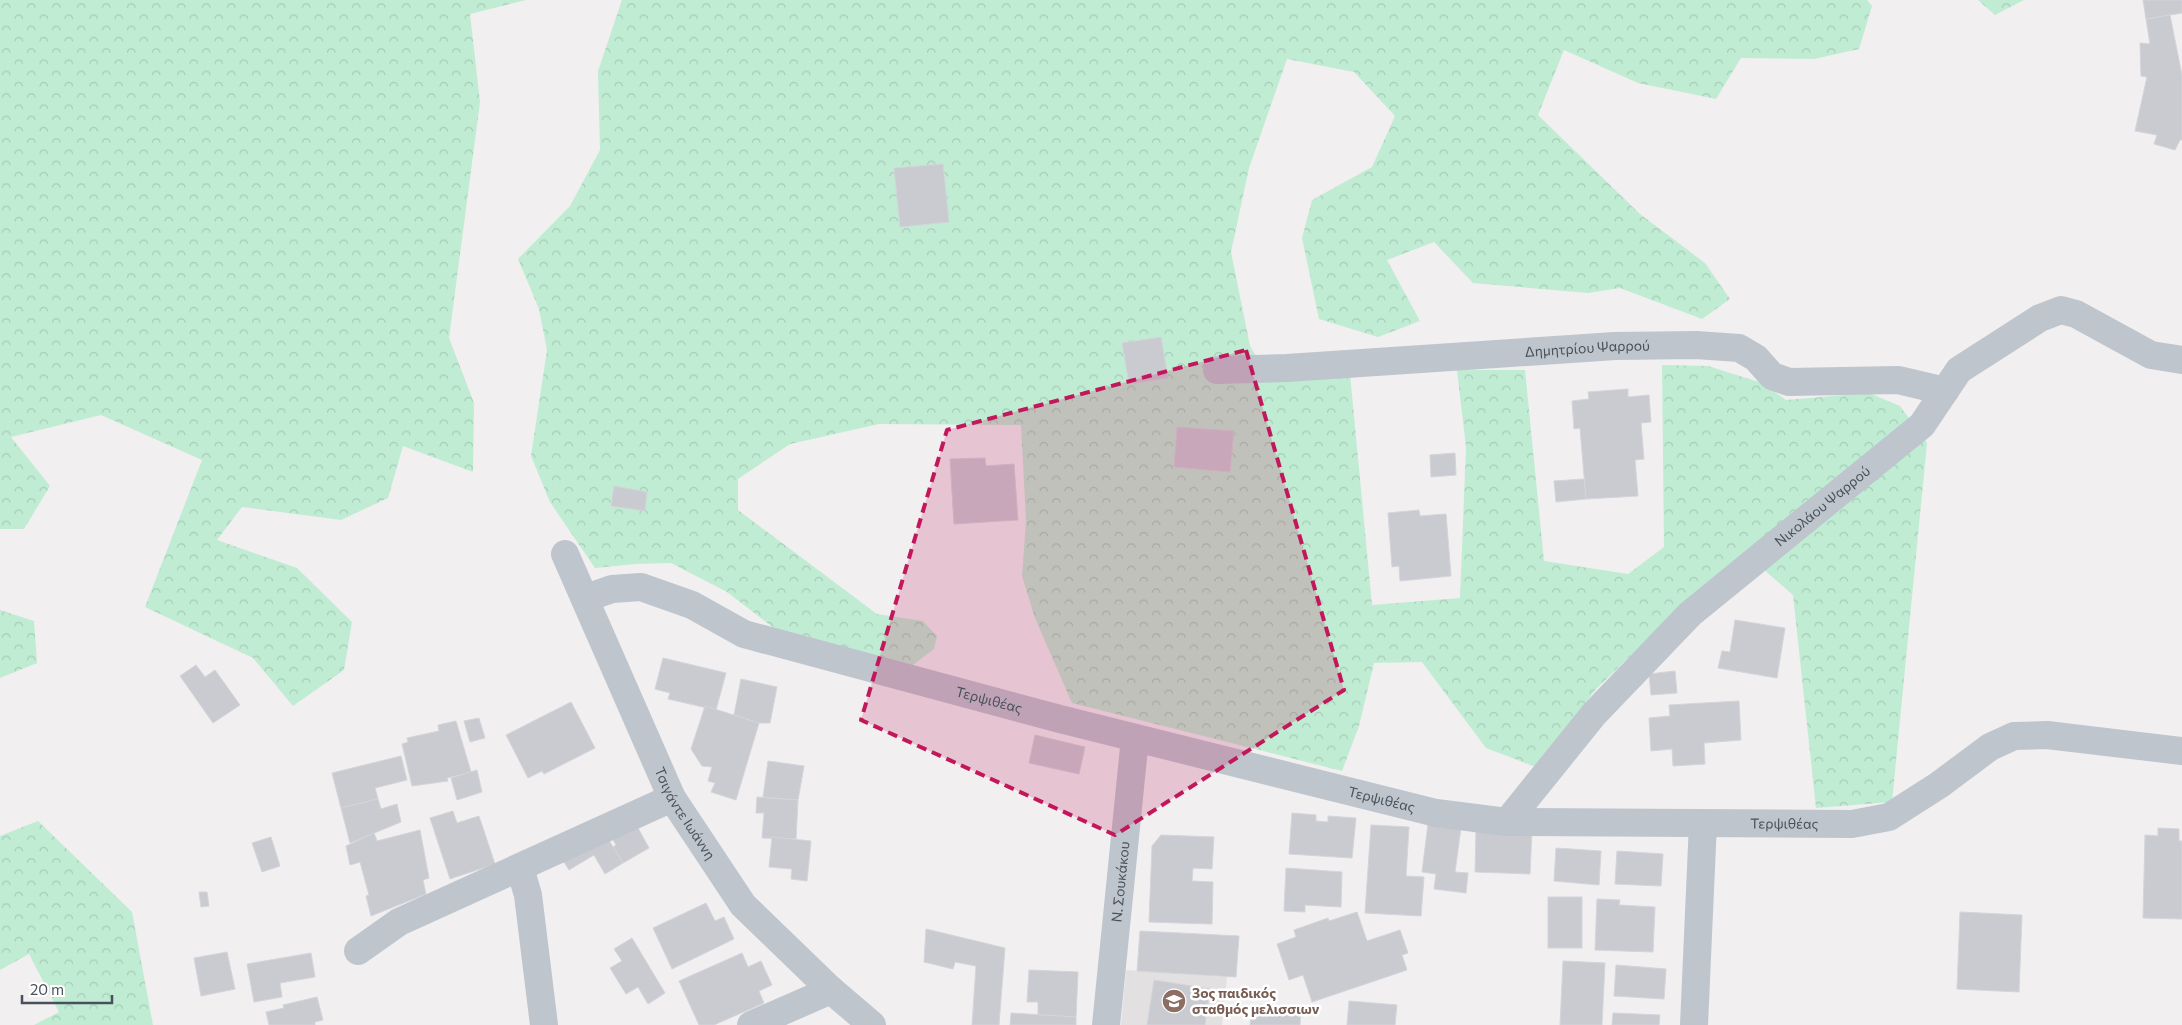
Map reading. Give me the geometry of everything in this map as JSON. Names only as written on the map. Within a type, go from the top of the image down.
[{"type":"street","name":"Νικολάου Ψαρρού","points":[[1507,822],[1594,714],[1690,614],[1922,426],[1959,370],[2040,318],[2061,310],[2076,314],[2151,355],[2182,360]]},
{"type":"street","name":"Δημητρίου Ψαρρού","points":[[1217,370],[1287,368],[1615,346],[1696,345],[1739,348],[1756,358],[1772,376],[1789,382],[1898,380],[1945,391]]},
{"type":"street","name":"Τσιγάντε Ιωάννη","points":[[565,554],[586,598],[672,798],[743,905],[831,990],[872,1025]]},
{"type":"street","name":"Τερψιθέας","points":[[586,598],[612,589],[641,587],[692,605],[744,634],[1135,738],[1436,814],[1507,822],[1852,824],[1889,816],[1939,785],[1990,747],[2014,736],[2046,735],[2182,751]]},
{"type":"street","name":"Ν. Σουκάκου","points":[[1106,1025],[1135,738]]},
{"type":"street","points":[[358,951],[399,922],[672,798]]},
{"type":"street","points":[[1694,1025],[1703,823]]},
{"type":"street","points":[[520,868],[528,896],[544,1025]]},
{"type":"street","points":[[751,1025],[831,990]]},
{"type":"highlighted area","points":[[1246,350],[1344,690],[1115,835],[861,720],[947,430]]},
{"type":"shaded area","name":"3ος παιδικός σταθμός μελισσιων","points":[[1126,970],[1227,977],[1222,1025],[1121,1025]]},
{"type":"green space","points":[[0,0],[526,0],[470,14],[480,102],[449,338],[474,403],[473,472],[403,446],[388,498],[341,520],[242,507],[217,540],[297,568],[352,622],[344,670],[293,706],[253,658],[145,607],[202,460],[101,415],[11,437],[50,486],[24,529],[0,529]]},
{"type":"green space","points":[[622,0],[1867,0],[1872,6],[1859,49],[1814,59],[1741,58],[1716,99],[1638,83],[1564,50],[1538,115],[1640,214],[1705,263],[1730,299],[1702,319],[1620,288],[1588,293],[1473,283],[1434,242],[1387,260],[1420,321],[1378,337],[1319,319],[1302,238],[1312,200],[1372,167],[1395,116],[1354,72],[1287,59],[1249,168],[1231,252],[1250,346],[1272,382],[1350,374],[1372,605],[1460,598],[1466,447],[1457,370],[1525,370],[1544,561],[1628,574],[1664,547],[1662,365],[1708,366],[1762,383],[1786,400],[1869,393],[1900,406],[1927,443],[1892,802],[1816,808],[1793,595],[1747,555],[1690,598],[1596,689],[1536,767],[1486,748],[1422,662],[1374,663],[1359,726],[1342,771],[1072,703],[1035,618],[1022,576],[1026,521],[1021,425],[879,424],[790,444],[738,479],[738,510],[877,614],[923,621],[937,636],[934,649],[909,668],[779,632],[727,592],[671,563],[595,568],[550,502],[531,456],[547,350],[539,309],[518,259],[570,206],[600,150],[598,71]]},
{"type":"green space","points":[[1978,0],[2024,0],[1995,15]]},
{"type":"green space","points":[[0,610],[34,621],[37,663],[0,678]]},
{"type":"green space","points":[[38,821],[132,912],[153,1025],[34,1025],[59,1012],[29,954],[0,970],[0,836]]},
{"type":"building","points":[[2143,0],[2182,0],[2182,13],[2146,19]]},
{"type":"building","points":[[2170,15],[2182,75],[2182,140],[2180,140],[2175,150],[2154,144],[2157,135],[2135,131],[2147,77],[2141,76],[2140,43],[2150,44],[2146,19]]},
{"type":"building","points":[[943,164],[949,222],[900,227],[894,168]]},
{"type":"building","points":[[1161,337],[1168,378],[1129,384],[1122,343]]},
{"type":"building","points":[[1628,389],[1628,397],[1649,395],[1651,422],[1641,423],[1644,459],[1635,460],[1638,496],[1586,499],[1580,428],[1574,429],[1572,401],[1589,399],[1588,392]]},
{"type":"building","points":[[1177,427],[1234,431],[1230,472],[1174,467]]},
{"type":"building","points":[[1455,453],[1456,475],[1431,477],[1430,455]]},
{"type":"building","points":[[985,458],[986,466],[1014,464],[1018,520],[954,524],[950,459]]},
{"type":"building","points":[[1584,479],[1586,499],[1556,502],[1554,481]]},
{"type":"building","points":[[614,486],[647,492],[645,511],[611,506]]},
{"type":"building","points":[[1419,510],[1420,516],[1446,514],[1451,576],[1400,581],[1399,566],[1392,567],[1388,513]]},
{"type":"building","points":[[1735,620],[1785,628],[1777,678],[1718,668],[1722,651],[1730,652]]},
{"type":"building","points":[[663,658],[726,673],[716,710],[668,699],[670,693],[655,689]]},
{"type":"building","points":[[196,665],[205,677],[215,670],[240,705],[213,723],[180,676]]},
{"type":"building","points":[[1675,671],[1677,693],[1651,695],[1649,674]]},
{"type":"building","points":[[741,679],[777,687],[770,723],[759,723],[734,715]]},
{"type":"building","points":[[1739,701],[1741,740],[1704,743],[1705,764],[1673,766],[1672,749],[1651,751],[1649,718],[1670,716],[1669,705]]},
{"type":"building","points":[[571,702],[595,748],[544,774],[542,771],[528,778],[506,735]]},
{"type":"building","points":[[705,706],[759,723],[736,800],[711,792],[715,783],[708,781],[712,767],[702,766],[691,749]]},
{"type":"building","points":[[479,718],[485,738],[470,742],[464,721]]},
{"type":"building","points":[[456,721],[471,772],[447,778],[448,781],[412,786],[402,744],[408,742],[407,738],[439,731],[438,725]]},
{"type":"building","points":[[1035,735],[1085,747],[1079,774],[1029,763]]},
{"type":"building","points":[[401,756],[407,780],[375,788],[378,799],[341,808],[332,773]]},
{"type":"building","points":[[768,761],[804,766],[798,800],[763,797]]},
{"type":"building","points":[[477,770],[482,792],[457,800],[451,778]]},
{"type":"building","points":[[757,797],[798,800],[796,839],[762,838],[764,813],[756,813]]},
{"type":"building","points":[[378,799],[381,809],[397,804],[401,822],[350,843],[341,808]]},
{"type":"building","points":[[453,811],[457,823],[479,816],[495,864],[450,879],[430,818]]},
{"type":"building","points":[[1292,813],[1316,815],[1316,821],[1328,822],[1328,816],[1356,818],[1352,858],[1289,854]]},
{"type":"building","points":[[633,819],[649,848],[623,863],[613,847],[616,845],[609,833]]},
{"type":"building","points":[[1428,824],[1461,828],[1455,872],[1468,873],[1466,893],[1434,889],[1436,874],[1422,872]]},
{"type":"building","points":[[1371,825],[1409,827],[1406,876],[1424,877],[1421,916],[1365,913]]},
{"type":"building","points":[[1476,828],[1532,830],[1530,874],[1475,872]]},
{"type":"building","points":[[2158,828],[2179,829],[2179,841],[2182,841],[2182,919],[2143,918],[2145,835],[2158,836]]},
{"type":"building","points":[[420,830],[429,878],[423,880],[426,894],[371,916],[366,896],[369,895],[360,862],[350,865],[346,846],[374,833],[377,841]]},
{"type":"building","points":[[605,834],[623,863],[605,874],[594,855],[569,870],[562,859]]},
{"type":"building","points":[[1161,835],[1214,837],[1212,869],[1193,868],[1192,881],[1213,882],[1212,924],[1149,922],[1152,846]]},
{"type":"building","points":[[271,837],[280,866],[262,872],[252,843]]},
{"type":"building","points":[[772,837],[811,841],[807,881],[791,879],[792,869],[769,867]]},
{"type":"building","points":[[1556,848],[1601,851],[1599,885],[1554,881]]},
{"type":"building","points":[[1617,851],[1663,854],[1661,886],[1615,884]]},
{"type":"building","points":[[1286,868],[1342,872],[1341,907],[1305,905],[1305,912],[1284,911]]},
{"type":"building","points":[[199,892],[207,892],[209,906],[201,907]]},
{"type":"building","points":[[1548,897],[1582,897],[1582,948],[1548,948]]},
{"type":"building","points":[[1597,899],[1620,900],[1619,905],[1655,907],[1653,952],[1595,950]]},
{"type":"building","points":[[706,903],[715,921],[724,917],[734,939],[672,969],[653,928]]},
{"type":"building","points":[[1357,912],[1367,941],[1400,930],[1408,953],[1402,955],[1407,970],[1312,1002],[1303,975],[1289,980],[1277,944],[1296,937],[1294,930],[1328,918],[1329,921]]},
{"type":"building","points":[[1960,912],[2022,915],[2019,992],[1957,989]]},
{"type":"building","points":[[926,929],[1005,948],[999,1025],[972,1025],[976,966],[955,962],[953,969],[924,962]]},
{"type":"building","points":[[1140,931],[1239,936],[1236,977],[1137,971]]},
{"type":"building","points":[[632,938],[665,993],[648,1004],[638,987],[626,994],[610,968],[622,961],[614,949]]},
{"type":"building","points":[[227,952],[235,989],[201,996],[194,958]]},
{"type":"building","points":[[311,953],[315,977],[280,983],[282,997],[254,1002],[247,964]]},
{"type":"building","points":[[742,953],[748,967],[761,961],[772,985],[759,991],[764,1003],[714,1025],[699,1025],[679,981]]},
{"type":"building","points":[[1563,961],[1605,963],[1602,1025],[1560,1025]]},
{"type":"building","points":[[1616,965],[1666,969],[1664,999],[1614,996]]},
{"type":"building","points":[[1029,970],[1078,972],[1076,1017],[1038,1015],[1038,1002],[1027,1002]]},
{"type":"building","name":"3ος παιδικός σταθμός μελισσιων","points":[[1154,980],[1210,989],[1205,1025],[1147,1025]]},
{"type":"building","points":[[317,997],[323,1020],[315,1022],[315,1025],[269,1025],[266,1012],[284,1008],[283,1005]]},
{"type":"building","points":[[1349,1001],[1397,1005],[1395,1025],[1347,1025]]},
{"type":"building","points":[[1258,1005],[1301,1008],[1300,1025],[1250,1025],[1251,1016],[1257,1017]]},
{"type":"building","points":[[1011,1013],[1076,1017],[1076,1025],[1010,1025]]},
{"type":"building","points":[[1613,1013],[1660,1015],[1659,1025],[1612,1025]]},
{"type":"place","name":"3ος παιδικός σταθμός μελισσιων","points":[[1174,1001]]}]
